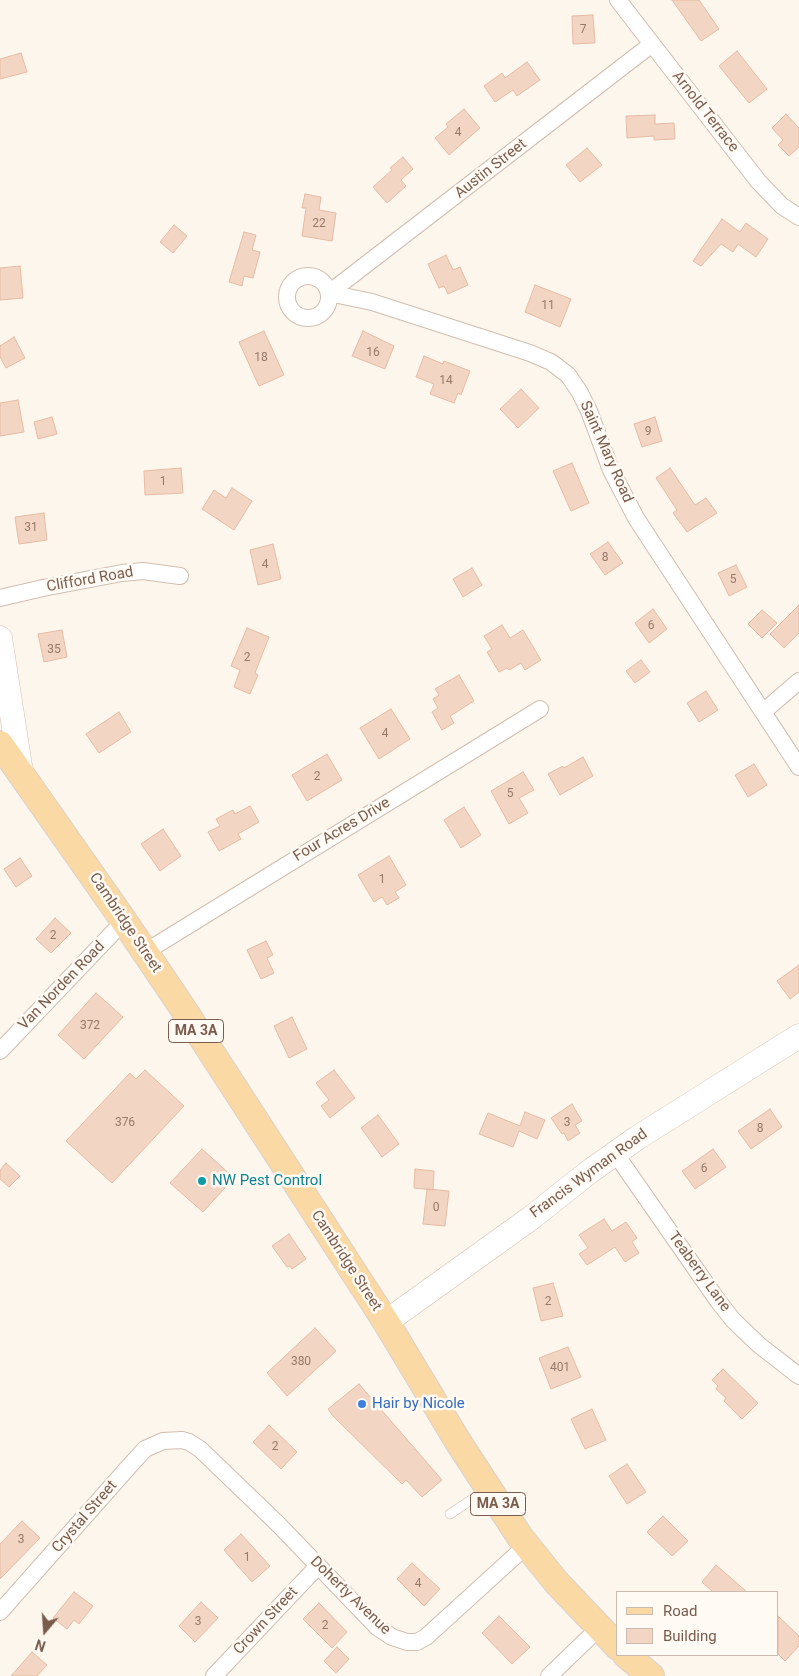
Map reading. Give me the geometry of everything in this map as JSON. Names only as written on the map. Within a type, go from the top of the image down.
[{"type":"main road","points":[[0,638],[21,772]]},
{"type":"main road","name":"Cambridge Street","points":[[0,744],[145,952],[386,1322],[488,1489],[526,1546],[557,1583],[616,1645]]},
{"type":"main road","name":"Francis Wyman Road","points":[[386,1322],[531,1218],[615,1153],[799,1036]]},
{"type":"main road","points":[[627,1656],[651,1676]]},
{"type":"street","name":"Arnold Terrace","points":[[618,0],[758,181],[782,206],[799,217]]},
{"type":"street","name":"Austin Street","points":[[329,293],[652,44]]},
{"type":"street","name":"Saint Mary Road","points":[[329,293],[372,302],[530,353],[557,366],[568,375],[589,411],[611,470],[625,499],[799,767]]},
{"type":"street","name":"Clifford Road","points":[[0,598],[122,573],[142,572],[180,576]]},
{"type":"street","points":[[763,712],[799,681]]},
{"type":"street","name":"Four Acres Drive","points":[[145,952],[540,708]]},
{"type":"street","name":"Van Norden Road","points":[[0,1051],[124,921]]},
{"type":"street","name":"Teaberry Lane","points":[[615,1153],[718,1301],[752,1339],[799,1376]]},
{"type":"street","name":"Doherty Avenue","points":[[182,1440],[200,1449],[280,1525],[377,1627],[392,1638],[416,1642],[426,1637],[526,1546]]},
{"type":"street","name":"Crystal Street","points":[[0,1612],[145,1449],[163,1441],[182,1440]]},
{"type":"street","name":"Crown Street","points":[[214,1676],[318,1566]]},
{"type":"street","points":[[549,1676],[599,1628]]},
{"type":"lane","points":[[450,1514],[488,1489]]},
{"type":"building","points":[[672,0],[699,0],[719,29],[701,41]]},
{"type":"building","points":[[593,15],[595,43],[573,44],[572,16]]},
{"type":"building","points":[[737,51],[767,89],[749,103],[719,66]]},
{"type":"building","points":[[21,53],[27,72],[0,79],[0,59]]},
{"type":"building","points":[[527,62],[540,80],[517,96],[513,90],[495,102],[484,86],[502,73],[505,78]]},
{"type":"building","points":[[464,109],[480,128],[449,155],[435,138],[448,127],[446,124]]},
{"type":"building","points":[[786,114],[799,128],[799,147],[789,156],[778,145],[783,140],[772,128]]},
{"type":"building","points":[[655,115],[655,124],[674,123],[675,139],[654,140],[654,136],[627,138],[626,116]]},
{"type":"building","points":[[587,148],[602,165],[580,182],[566,165]]},
{"type":"building","points":[[403,157],[413,169],[401,180],[406,186],[387,203],[373,187]]},
{"type":"building","points":[[305,194],[321,197],[319,210],[336,213],[332,241],[302,236],[306,208],[302,208]]},
{"type":"building","points":[[722,219],[740,232],[746,223],[768,239],[756,257],[738,244],[733,252],[721,244],[701,266],[693,261]]},
{"type":"building","points":[[174,225],[187,236],[173,253],[160,242]]},
{"type":"building","points":[[244,232],[256,235],[252,250],[260,252],[253,278],[244,276],[242,286],[229,282]]},
{"type":"building","points":[[446,255],[453,270],[460,267],[468,285],[448,294],[444,286],[439,288],[428,264]]},
{"type":"building","points":[[20,266],[23,298],[0,300],[0,268]]},
{"type":"building","points":[[535,285],[571,299],[560,327],[525,312]]},
{"type":"building","points":[[264,331],[284,375],[259,386],[239,342]]},
{"type":"building","points":[[363,331],[394,346],[385,369],[352,356]]},
{"type":"building","points":[[14,337],[25,358],[6,368],[0,357],[0,346]]},
{"type":"building","points":[[424,356],[443,364],[444,361],[470,371],[461,395],[458,393],[454,403],[430,394],[434,384],[416,377]]},
{"type":"building","points":[[521,389],[539,408],[518,428],[500,409]]},
{"type":"building","points":[[18,400],[24,432],[0,436],[0,403]]},
{"type":"building","points":[[52,417],[57,434],[38,439],[34,422]]},
{"type":"building","points":[[655,417],[662,441],[642,447],[634,424]]},
{"type":"building","points":[[572,463],[589,503],[571,511],[553,471]]},
{"type":"building","points":[[181,468],[183,493],[145,495],[144,471]]},
{"type":"building","points":[[670,468],[695,505],[706,498],[717,513],[687,532],[673,513],[677,510],[656,478]]},
{"type":"building","points":[[232,488],[252,501],[234,530],[202,509],[214,490],[226,498]]},
{"type":"building","points":[[44,513],[47,540],[19,544],[15,517]]},
{"type":"building","points":[[608,542],[623,563],[605,575],[590,554]]},
{"type":"building","points":[[273,544],[281,579],[258,585],[250,550]]},
{"type":"building","points":[[736,565],[747,587],[729,596],[718,573]]},
{"type":"building","points":[[472,568],[482,585],[463,597],[453,579]]},
{"type":"building","points":[[799,605],[799,633],[784,648],[770,634]]},
{"type":"building","points":[[653,609],[667,629],[649,643],[635,623]]},
{"type":"building","points":[[762,610],[777,623],[762,638],[748,624]]},
{"type":"building","points":[[502,625],[510,638],[523,630],[541,660],[525,670],[521,663],[509,670],[507,668],[499,672],[487,652],[492,649],[484,636]]},
{"type":"building","points":[[247,628],[269,637],[255,673],[258,675],[250,694],[234,687],[240,670],[231,666]]},
{"type":"building","points":[[62,630],[67,657],[44,662],[38,634]]},
{"type":"building","points":[[641,660],[650,672],[635,683],[626,671]]},
{"type":"building","points":[[459,675],[474,701],[450,716],[454,723],[442,730],[432,712],[438,708],[433,699],[439,695],[435,689]]},
{"type":"building","points":[[706,691],[718,710],[699,722],[687,703]]},
{"type":"building","points":[[391,709],[410,739],[379,759],[360,728]]},
{"type":"building","points":[[119,712],[131,732],[99,753],[86,734]]},
{"type":"building","points":[[327,754],[342,780],[307,801],[292,775]]},
{"type":"building","points":[[583,757],[593,776],[560,795],[548,774],[563,766],[564,768]]},
{"type":"building","points":[[754,764],[767,785],[748,797],[735,775]]},
{"type":"building","points":[[523,772],[534,790],[519,798],[528,813],[509,824],[491,791]]},
{"type":"building","points":[[250,806],[259,822],[238,834],[241,839],[219,851],[208,832],[220,826],[216,819],[233,810],[235,814]]},
{"type":"building","points":[[464,807],[481,835],[461,848],[444,820]]},
{"type":"building","points":[[163,829],[181,856],[160,871],[141,844]]},
{"type":"building","points":[[389,856],[406,885],[395,892],[399,898],[387,905],[382,897],[374,902],[358,875]]},
{"type":"building","points":[[20,858],[32,876],[16,887],[4,869]]},
{"type":"building","points":[[55,918],[71,933],[51,953],[36,939]]},
{"type":"building","points":[[266,941],[273,955],[267,958],[274,973],[261,979],[247,950]]},
{"type":"building","points":[[799,965],[799,992],[790,999],[777,981]]},
{"type":"building","points":[[96,993],[123,1017],[84,1059],[58,1035]]},
{"type":"building","points":[[292,1017],[307,1049],[289,1058],[274,1026]]},
{"type":"building","points":[[145,1070],[184,1106],[112,1183],[66,1141],[130,1073],[136,1079]]},
{"type":"building","points":[[334,1070],[355,1098],[330,1118],[321,1106],[329,1100],[316,1083]]},
{"type":"building","points":[[572,1104],[582,1121],[575,1125],[580,1133],[568,1141],[564,1133],[562,1134],[551,1118]]},
{"type":"building","points":[[770,1109],[782,1127],[751,1149],[738,1131]]},
{"type":"building","points":[[525,1112],[545,1120],[537,1139],[519,1131],[513,1147],[479,1134],[488,1113],[520,1126]]},
{"type":"building","points":[[378,1115],[399,1144],[382,1157],[361,1128]]},
{"type":"building","name":"NW Pest Control","points":[[202,1149],[234,1178],[203,1212],[170,1183]]},
{"type":"building","points":[[713,1149],[726,1167],[695,1189],[682,1171]]},
{"type":"building","points":[[6,1163],[20,1176],[9,1187],[0,1179],[0,1170]]},
{"type":"building","points":[[415,1169],[434,1171],[433,1190],[414,1188]]},
{"type":"building","points":[[427,1189],[449,1191],[445,1226],[423,1224]]},
{"type":"building","points":[[604,1219],[612,1231],[626,1222],[637,1238],[632,1242],[639,1253],[625,1262],[615,1247],[587,1265],[579,1254],[588,1248],[579,1235]]},
{"type":"building","points":[[289,1234],[306,1259],[292,1269],[290,1266],[287,1267],[272,1246]]},
{"type":"building","points":[[553,1283],[563,1316],[541,1321],[533,1288]]},
{"type":"building","points":[[315,1328],[336,1351],[287,1396],[267,1373]]},
{"type":"building","points":[[568,1347],[581,1377],[551,1389],[539,1358]]},
{"type":"building","points":[[723,1369],[758,1403],[742,1419],[724,1401],[726,1398],[716,1389],[718,1386],[712,1380]]},
{"type":"building","points":[[359,1384],[442,1480],[422,1497],[406,1480],[402,1484],[328,1409]]},
{"type":"building","points":[[592,1409],[606,1440],[585,1449],[571,1419]]},
{"type":"building","points":[[269,1425],[297,1452],[281,1469],[253,1442]]},
{"type":"building","points":[[627,1464],[646,1492],[627,1504],[609,1476]]},
{"type":"building","points":[[663,1516],[688,1541],[672,1556],[647,1532]]},
{"type":"building","points":[[22,1521],[40,1538],[0,1579],[0,1544]]},
{"type":"building","points":[[241,1534],[270,1566],[252,1582],[224,1550]]},
{"type":"building","points":[[412,1563],[440,1589],[424,1606],[397,1579]]},
{"type":"building","points":[[716,1565],[746,1591],[712,1591],[702,1582]]},
{"type":"building","points":[[74,1592],[93,1606],[79,1624],[74,1620],[67,1629],[53,1618]]},
{"type":"building","points":[[201,1602],[218,1618],[195,1642],[179,1626]]},
{"type":"building","points":[[319,1603],[347,1632],[332,1648],[303,1619]]},
{"type":"building","points":[[499,1616],[530,1647],[512,1664],[482,1633]]},
{"type":"building","points":[[779,1617],[799,1636],[799,1646],[785,1661],[779,1655]]},
{"type":"building","points":[[337,1647],[349,1659],[336,1673],[324,1661]]},
{"type":"building","points":[[32,1652],[47,1665],[37,1676],[11,1676]]},
{"type":"place","name":"NW Pest Control","points":[[202,1181]]},
{"type":"place","name":"Hair by Nicole","points":[[362,1404]]}]
